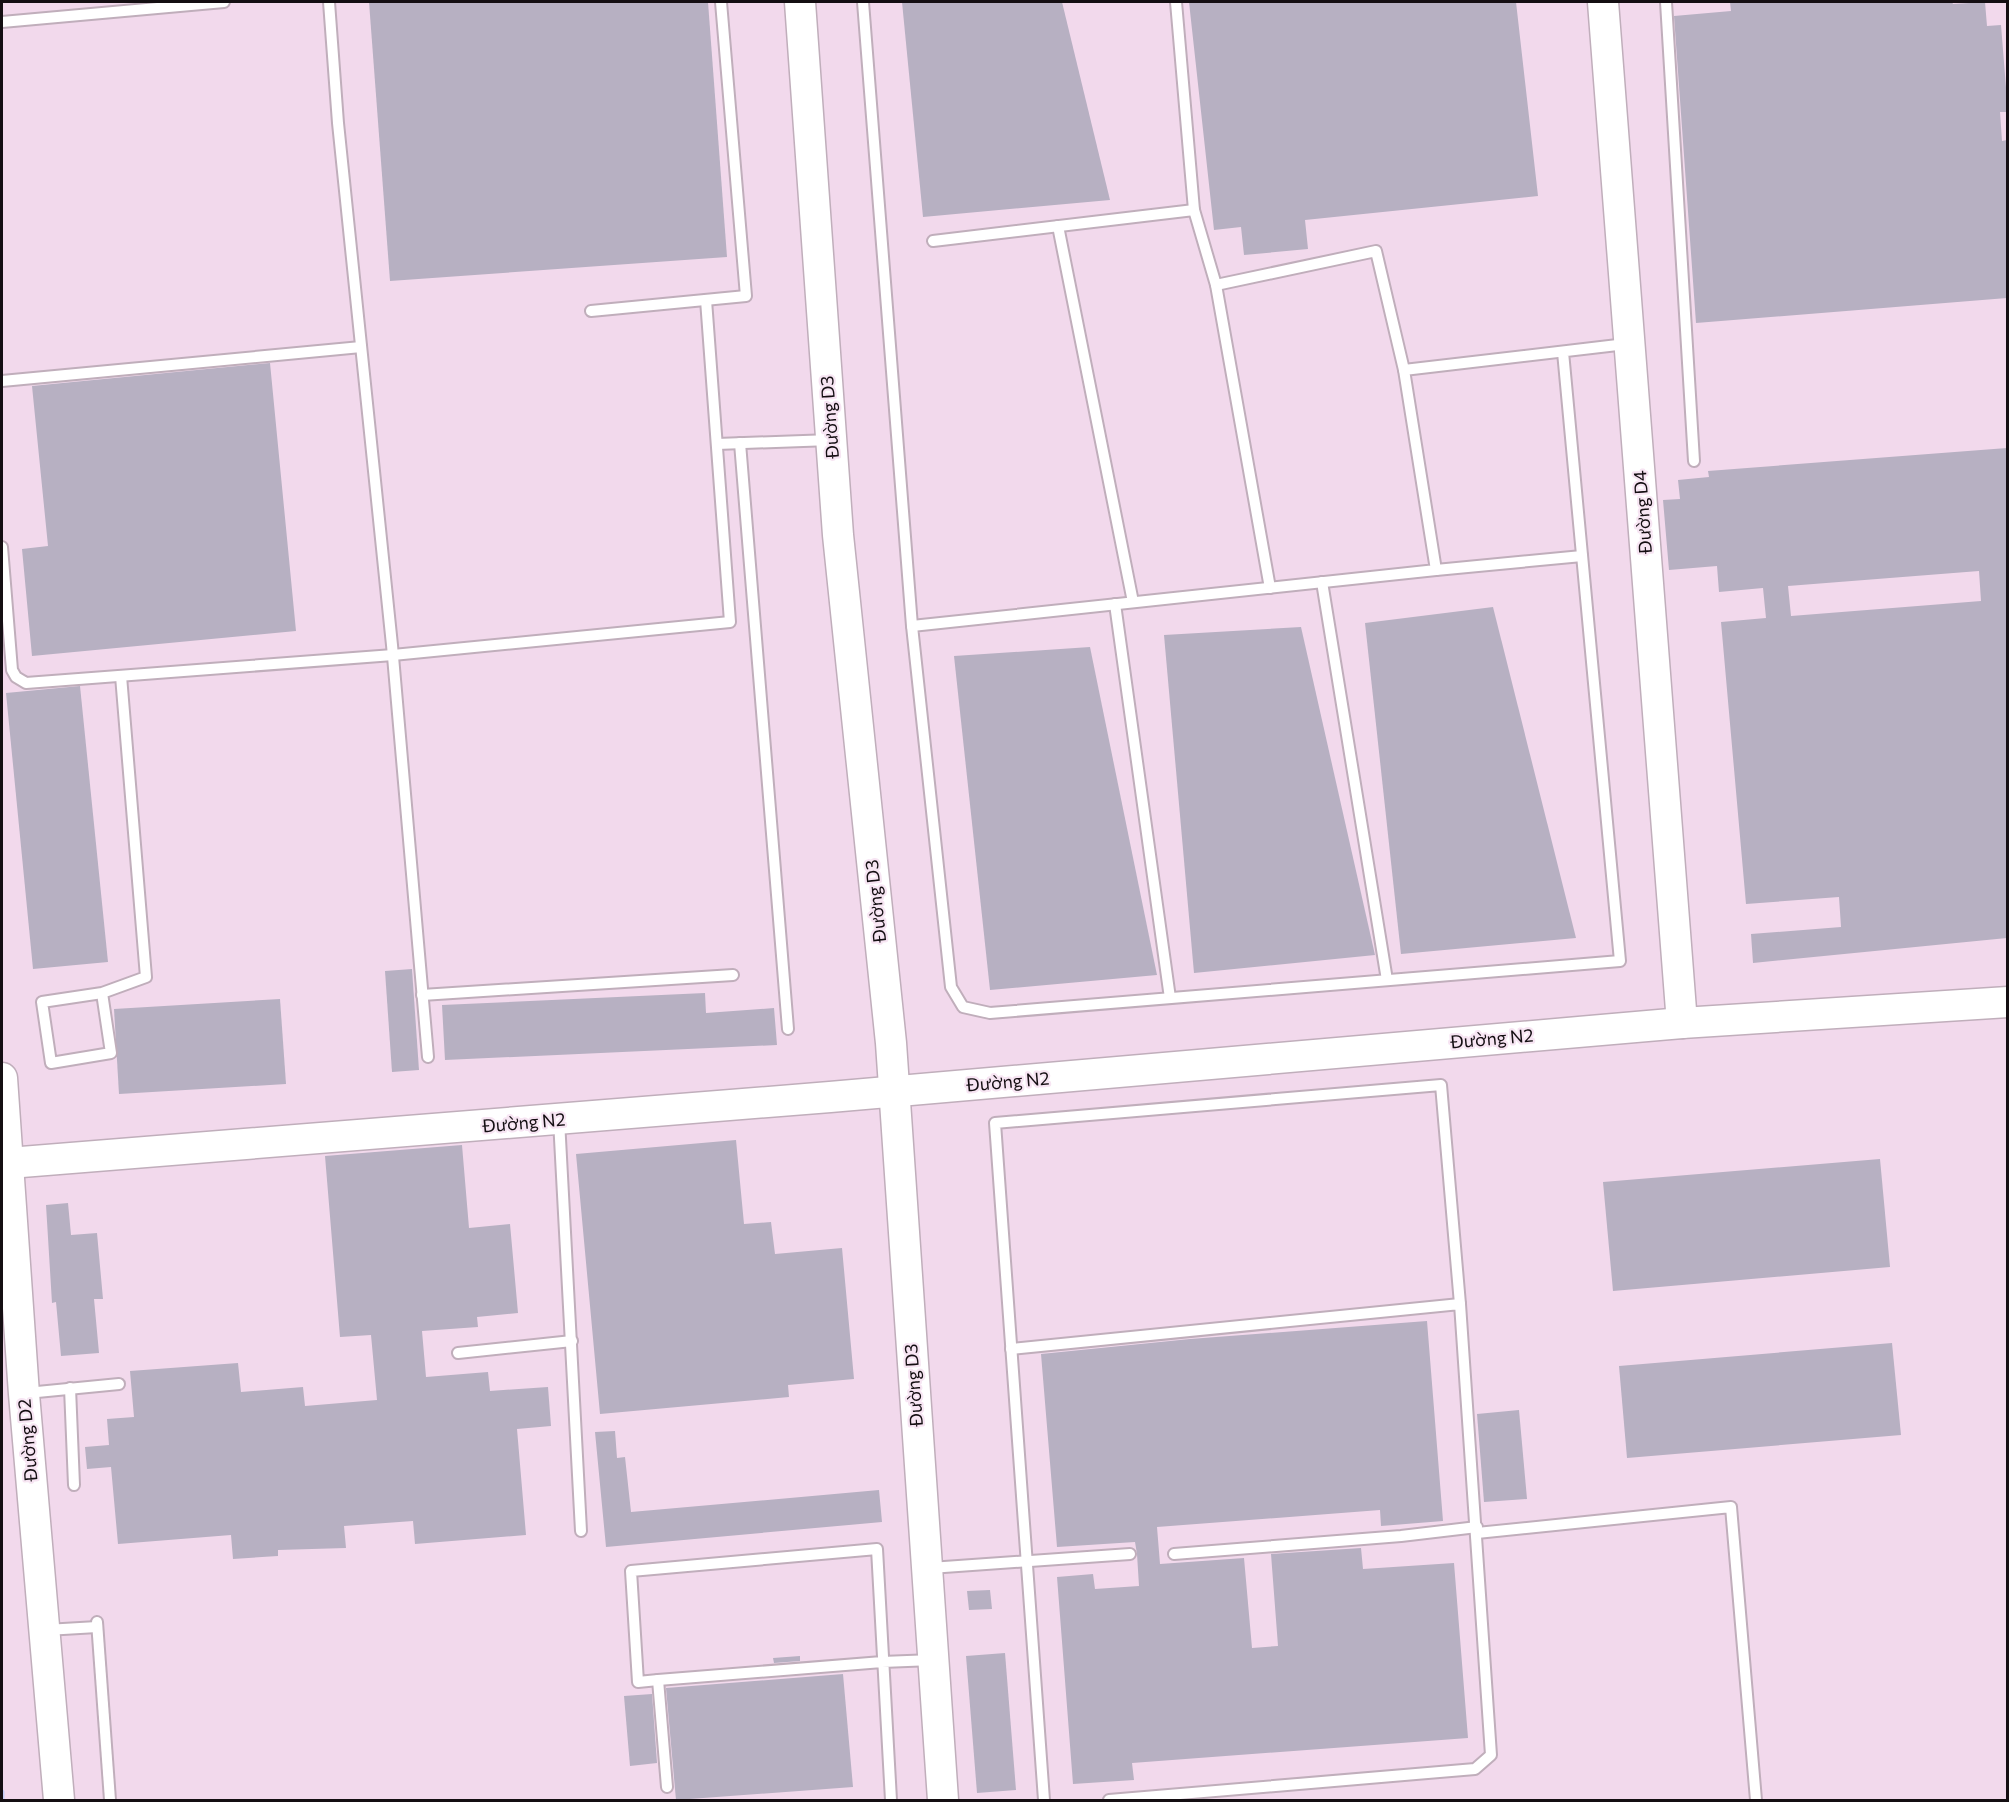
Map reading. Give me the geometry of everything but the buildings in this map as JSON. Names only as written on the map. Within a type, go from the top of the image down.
[{"type":"street","name":"Đường D3","points":[[800,2],[838,535],[894,1092],[943,1800]]},
{"type":"street","name":"Đường D4","points":[[1603,2],[1682,1023]]},
{"type":"street","name":"Đường N2","points":[[9,1163],[894,1092],[1682,1023],[2007,1002]]},
{"type":"street","name":"Đường D2","points":[[2,1078],[24,1394],[59,1800]]},
{"type":"lane","points":[[2,22],[224,2]]},
{"type":"lane","points":[[329,2],[338,123],[393,655],[428,1057]]},
{"type":"lane","points":[[591,311],[746,296],[721,2]]},
{"type":"lane","points":[[864,2],[912,626],[949,973],[955,998],[963,1007],[990,1013],[1620,961],[1563,352]]},
{"type":"lane","points":[[1176,2],[1194,210],[1216,285],[1270,588]]},
{"type":"lane","points":[[1666,2],[1694,461]]},
{"type":"lane","points":[[933,241],[1194,210]]},
{"type":"lane","points":[[1058,226],[1133,602]]},
{"type":"lane","points":[[1216,285],[1376,251],[1404,370],[1436,570]]},
{"type":"lane","points":[[2,547],[12,670],[16,677],[26,683],[393,655],[730,622],[706,300]]},
{"type":"lane","points":[[1404,370],[1630,344]]},
{"type":"lane","points":[[2,381],[361,347]]},
{"type":"lane","points":[[717,444],[831,440]]},
{"type":"lane","points":[[741,443],[788,1029]]},
{"type":"lane","points":[[912,626],[1582,556]]},
{"type":"lane","points":[[1322,582],[1387,980]]},
{"type":"lane","points":[[1115,604],[1170,998]]},
{"type":"lane","points":[[102,993],[111,1053],[51,1063],[42,1002],[102,993],[146,977],[121,676]]},
{"type":"lane","points":[[422,995],[733,975]]},
{"type":"lane","points":[[1044,1800],[1025,1563],[995,1123],[1441,1085],[1477,1530],[1491,1755],[1475,1769],[1109,1800]]},
{"type":"lane","points":[[559,1120],[581,1531]]},
{"type":"lane","points":[[1011,1349],[1460,1304]]},
{"type":"lane","points":[[458,1353],[572,1341]]},
{"type":"lane","points":[[24,1394],[119,1384]]},
{"type":"lane","points":[[70,1388],[74,1485]]},
{"type":"lane","points":[[1174,1554],[1731,1507],[1756,1800]]},
{"type":"lane","points":[[891,1800],[882,1662],[877,1549],[631,1571],[638,1682],[882,1662],[934,1660]]},
{"type":"lane","points":[[927,1568],[1130,1554]]},
{"type":"lane","points":[[44,1630],[97,1625],[110,1800]]},
{"type":"lane","points":[[658,1680],[667,1787]]},
{"type":"shaded area","points":[[2,2],[2007,2],[2007,1800],[2,1800]]},
{"type":"waterway","points":[[2,1792],[2,1800]]}]
